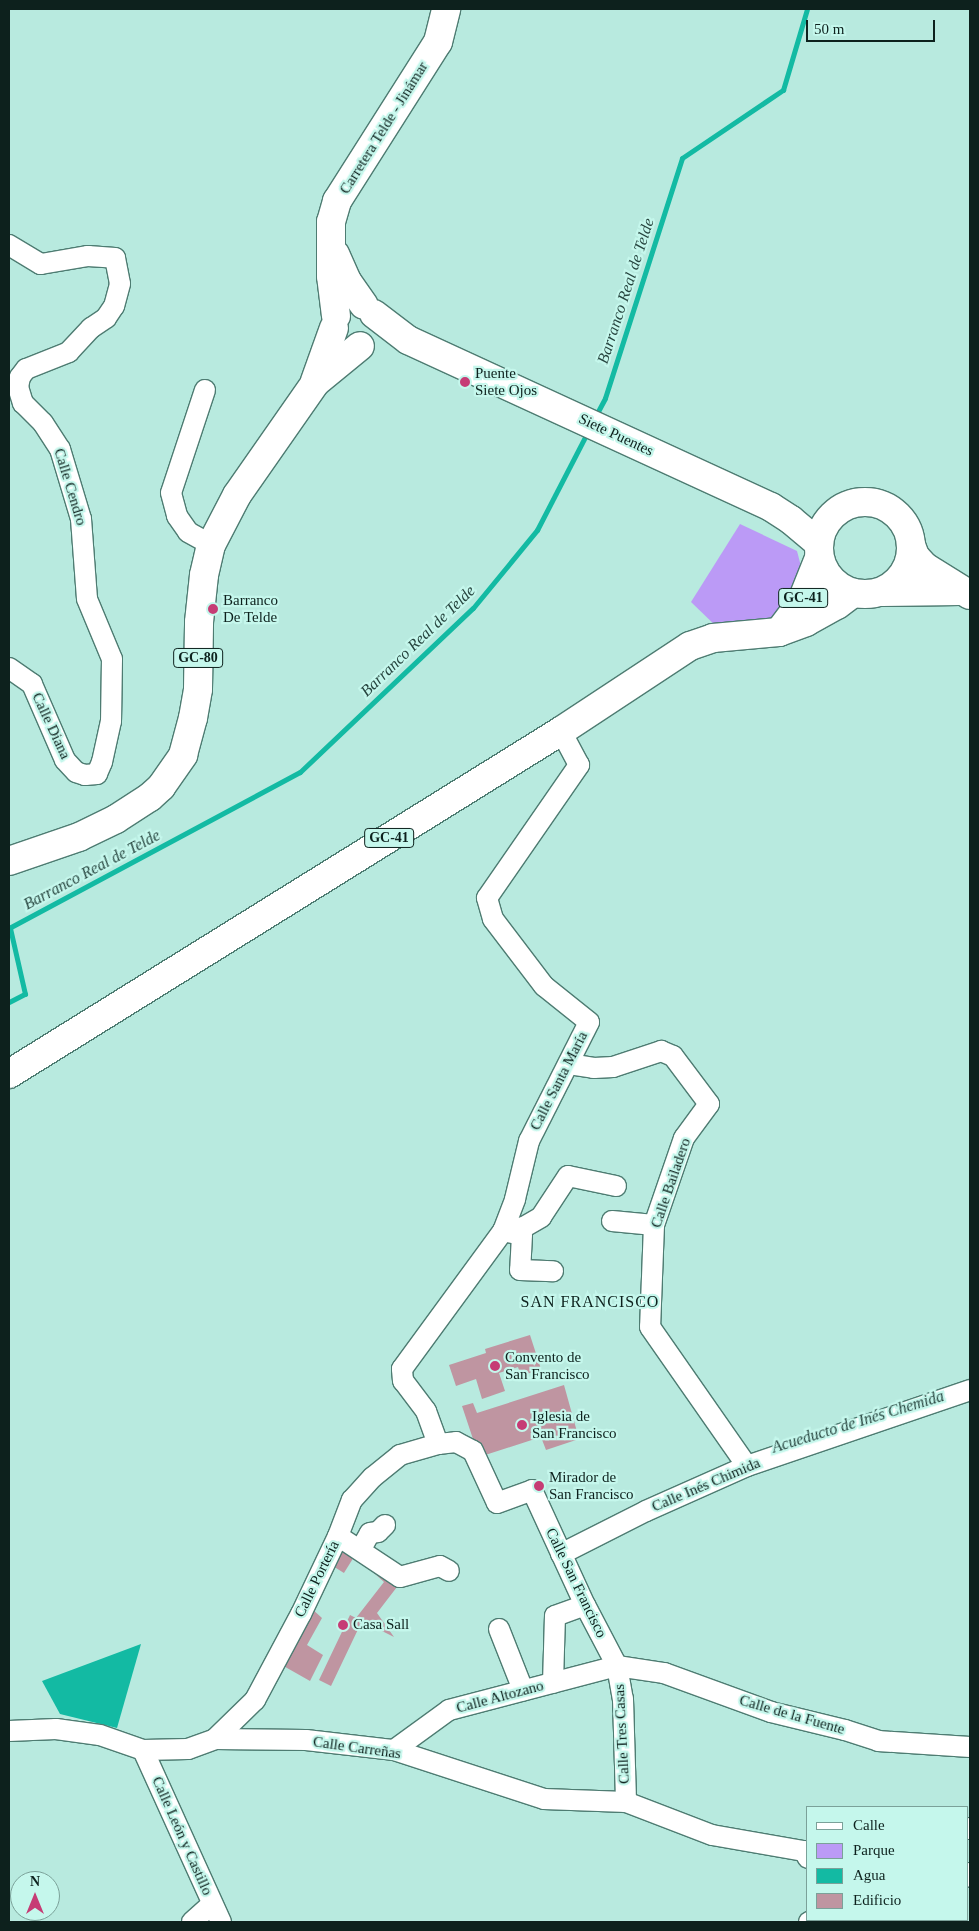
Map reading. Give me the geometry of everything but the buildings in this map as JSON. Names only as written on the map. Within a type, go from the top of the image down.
[{"type":"main road","name":"Carretera Telde - Jinámar","points":[[335,322],[331,276],[331,222],[337,201],[438,42],[446,9]]},
{"type":"main road","name":"Carretera Telde - Jinámar","points":[[332,248],[347,281],[369,310],[408,340],[514,388]]},
{"type":"main road","points":[[351,304],[369,310],[377,326],[375,333],[363,344],[346,344],[336,334],[335,322],[345,306],[351,304]]},
{"type":"main road","name":"GC-80","points":[[315,383],[335,322]]},
{"type":"main road","name":"Carretera Telde - Jinámar","points":[[363,344],[385,339],[408,340]]},
{"type":"main road","name":"GC-80","points":[[9,861],[79,836],[116,819],[150,797],[161,787],[182,755],[196,702],[198,622],[204,575],[211,545],[237,495],[315,383],[363,344]]},
{"type":"main road","name":"Siete Puentes","points":[[514,388],[770,507]]},
{"type":"main road","points":[[819,551],[824,525],[837,511],[850,504],[864,502],[878,504],[890,510],[901,519],[908,531],[915,556],[925,568],[966,593]]},
{"type":"main road","points":[[770,507],[837,511]]},
{"type":"main road","points":[[770,507],[791,520],[819,551],[831,581],[853,593],[966,593]]},
{"type":"main road","points":[[882,592],[894,584],[904,573],[910,560],[911,546]]},
{"type":"main road","name":"GC-41","points":[[779,632],[801,603],[819,551]]},
{"type":"main road","name":"GC-41","points":[[9,1074],[561,731],[690,646],[713,638],[779,632],[806,622],[837,605],[853,593]]},
{"type":"street","name":"Calle Cendro","points":[[9,245],[41,264],[88,256],[115,258],[120,284],[114,306],[106,318],[91,328],[69,352],[26,369],[20,378],[18,387],[23,403],[43,423],[60,449],[81,519],[87,599],[112,659],[114,682],[111,721],[102,762],[97,774]]},
{"type":"street","points":[[205,390],[171,493],[177,516],[188,532],[211,545]]},
{"type":"street","name":"Calle Diana","points":[[9,668],[32,684],[65,760],[76,772],[85,775],[97,774]]},
{"type":"street","name":"Calle Santa María","points":[[438,1444],[426,1412],[403,1381],[402,1369],[503,1231],[514,1199],[529,1141],[589,1022],[544,986],[493,920],[487,898],[579,765],[561,731]]},
{"type":"street","name":"Calle Bailadero","points":[[569,1064],[594,1068],[612,1067],[661,1051],[673,1056],[709,1104],[684,1138],[654,1225],[650,1327],[747,1466]]},
{"type":"street","points":[[503,1231],[524,1227],[542,1217],[568,1176],[616,1186]]},
{"type":"street","points":[[612,1221],[654,1225]]},
{"type":"street","points":[[503,1231],[522,1236],[520,1270],[553,1271]]},
{"type":"street","name":"Calle Inés Chimida","points":[[561,1554],[646,1511],[747,1466],[970,1390]]},
{"type":"street","name":"Calle Portería","points":[[215,1739],[255,1700],[301,1614],[338,1536],[352,1500],[373,1477],[400,1455],[438,1444],[456,1442],[473,1451],[498,1503],[532,1490],[536,1498]]},
{"type":"street","name":"Calle San Francisco","points":[[536,1498],[585,1605],[617,1666]]},
{"type":"street","points":[[361,1549],[370,1533],[378,1532],[385,1525]]},
{"type":"street","points":[[338,1536],[361,1549],[400,1577],[440,1566],[449,1571]]},
{"type":"street","points":[[553,1683],[555,1616],[585,1605]]},
{"type":"street","points":[[498,1629],[523,1690]]},
{"type":"street","name":"Calle Altozano","points":[[394,1750],[449,1710],[617,1666]]},
{"type":"street","name":"Calle de la Fuente","points":[[617,1666],[664,1673],[770,1712],[845,1730],[878,1741],[970,1746]]},
{"type":"street","name":"Calle Tres Casas","points":[[617,1666],[624,1699],[626,1802]]},
{"type":"street","name":"Calle Carreñas","points":[[9,1731],[56,1729],[100,1735],[143,1750],[188,1750],[215,1739],[306,1740],[394,1750],[544,1799],[626,1802],[712,1835],[806,1855]]},
{"type":"street","name":"Calle León y Castillo","points":[[143,1750],[221,1922]]},
{"type":"street","points":[[192,1922],[212,1904]]},
{"type":"green space","points":[[740,524],[797,551],[803,574],[770,620],[719,629],[691,602]]},
{"type":"water","points":[[141,1644],[117,1728],[60,1714],[42,1681]]},
{"type":"waterway","name":"Barranco Real de Telde","points":[[595,417],[605,398],[682,158],[783,90],[807,9]]},
{"type":"waterway","name":"Barranco Real de Telde","points":[[9,928],[300,772],[473,608],[537,530],[588,431]]},
{"type":"waterway","name":"Barranco Real de Telde","points":[[9,1002],[25,994],[10,928]]},
{"type":"place","name":"Puente Siete Ojos","points":[[465,382]]},
{"type":"place","name":"Barranco De Telde","points":[[213,609]]},
{"type":"place","name":"Convento de San Francisco","points":[[495,1366]]},
{"type":"place","name":"Iglesia de San Francisco","points":[[522,1425]]},
{"type":"place","name":"Mirador de San Francisco","points":[[539,1486]]},
{"type":"place","name":"Casa Sall","points":[[343,1625]]},
{"type":"district","name":"SAN FRANCISCO","points":[[590,1302]]},
{"type":"water label","name":"Acueducto de Inés Chemida","points":[[858,1422]]}]
